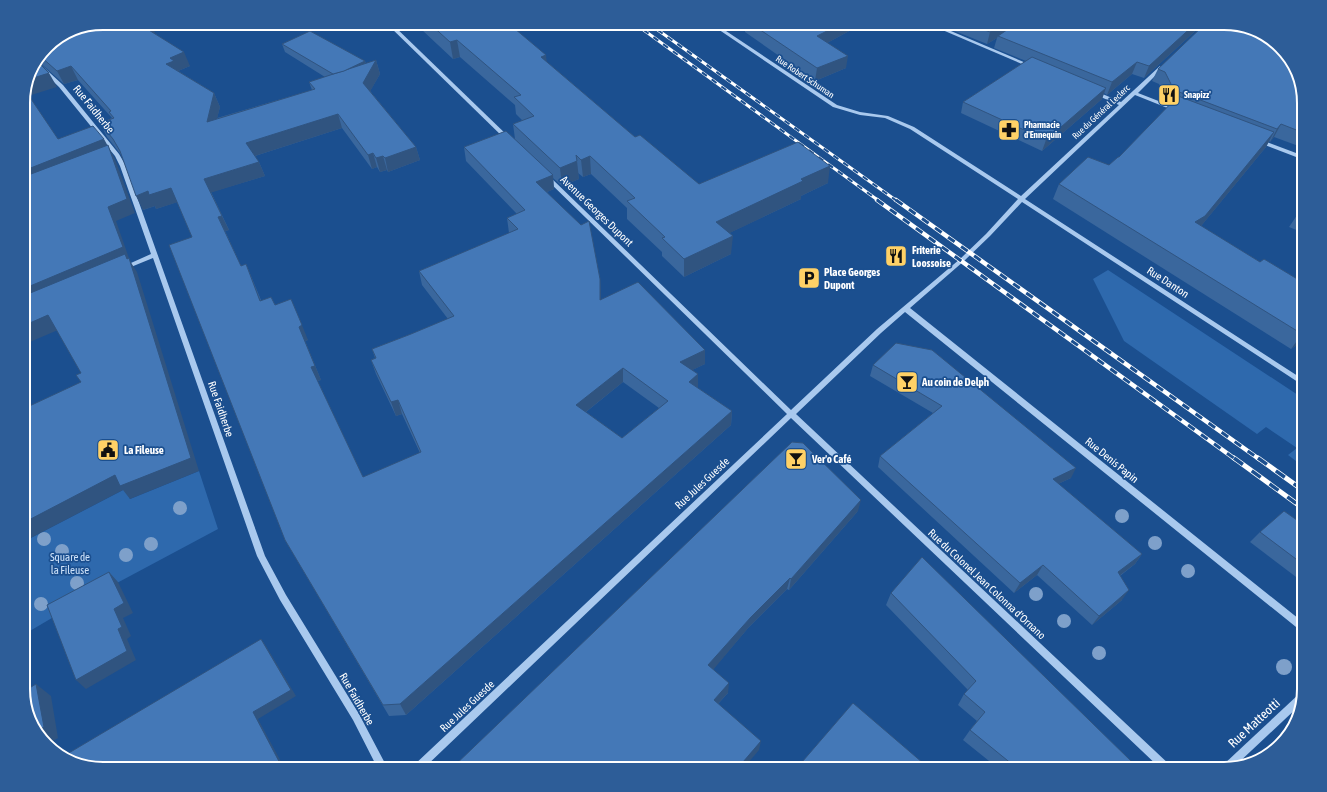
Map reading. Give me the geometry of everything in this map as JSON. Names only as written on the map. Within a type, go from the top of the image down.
[{"type":"street","points":[[395,30],[512,144]]},
{"type":"street","name":"Rue Robert Schuman","points":[[721,30],[826,101],[846,110],[886,117],[900,122],[1021,199]]},
{"type":"street","points":[[945,30],[1037,69]]},
{"type":"street","points":[[988,48],[994,44]]},
{"type":"street","name":"Rue du Général Leclerc","points":[[1005,215],[1169,61]]},
{"type":"street","name":"Rue Faidherbe","points":[[40,66],[61,86],[123,166],[261,556],[278,589],[356,717],[379,762]]},
{"type":"street","points":[[1093,92],[1122,104]]},
{"type":"street","points":[[1134,93],[1180,111]]},
{"type":"street","points":[[1253,138],[1297,155]]},
{"type":"street","name":"Avenue Georges Dupont","points":[[540,171],[791,414]]},
{"type":"street","name":"Rue Danton","points":[[1021,199],[1297,377]]},
{"type":"street","name":"Rue Jules Guesde","points":[[423,762],[879,331],[979,244],[1005,215]]},
{"type":"street","points":[[121,270],[155,255]]},
{"type":"street","name":"Rue Denis Papin","points":[[906,309],[1297,622]]},
{"type":"street","name":"Rue du Colonel Jean Colonna d'Ornano","points":[[791,414],[1161,762]]},
{"type":"street","name":"Rue Matteotti","points":[[1234,761],[1295,703]]},
{"type":"green space","points":[[1108,270],[1297,394],[1297,448],[1266,427],[1257,434],[1124,341],[1093,279]]},
{"type":"green space","points":[[1297,448],[1297,462],[1288,455]]},
{"type":"green space","name":"Square de la Fileuse","points":[[199,471],[218,529],[30,631],[30,538],[125,489],[130,499]]},
{"type":"building","points":[[149,30],[184,52],[170,58],[174,61],[166,64],[214,93],[207,122],[315,89],[309,82],[376,60],[363,83],[416,147],[385,158],[383,156],[376,158],[373,153],[368,155],[338,114],[246,143],[259,162],[204,179],[222,216],[218,217],[241,266],[246,264],[260,301],[271,297],[275,305],[291,299],[302,325],[299,327],[315,366],[311,367],[363,477],[421,452],[398,400],[391,402],[371,360],[376,358],[372,349],[454,316],[419,271],[518,229],[507,218],[525,210],[464,147],[506,131],[553,175],[536,182],[581,225],[589,221],[600,279],[600,300],[638,282],[705,350],[680,362],[698,374],[689,382],[732,411],[400,704],[383,705],[285,540],[169,245],[192,237],[171,188],[149,195],[148,191],[136,196],[120,151],[113,139],[100,123],[114,118],[109,112],[111,111],[71,66],[57,71],[44,60],[51,51],[71,38],[89,31]],"holes":[[[623,368],[668,401],[622,438],[576,405]]]},
{"type":"building","points":[[437,30],[516,30],[546,55],[541,57],[635,137],[640,135],[699,184],[798,142],[830,166],[801,179],[803,181],[716,222],[733,236],[684,259],[662,238],[665,237],[627,201],[635,198],[590,156],[581,160],[576,155],[577,161],[560,168],[513,124],[534,116],[514,97],[521,95],[457,40],[450,42]]},
{"type":"building","points":[[760,30],[829,30],[817,36],[848,56],[817,68]]},
{"type":"building","points":[[1007,30],[1188,30],[1149,66],[1137,62],[1112,82],[998,36]]},
{"type":"building","points":[[1199,30],[1243,32],[1260,40],[1276,51],[1287,67],[1296,89],[1297,130],[1281,124],[1277,129],[1174,90],[1165,72],[1158,69]]},
{"type":"building","points":[[310,31],[365,61],[344,71],[333,74],[282,44]]},
{"type":"building","points":[[1032,57],[1106,88],[1046,140],[963,102]]},
{"type":"building","points":[[41,65],[49,73],[35,77]]},
{"type":"building","points":[[1178,96],[1274,132],[1205,216],[1195,222],[1260,262],[1264,259],[1297,279],[1297,331],[1059,184],[1088,157],[1109,165],[1119,157]]},
{"type":"building","points":[[30,98],[58,139],[93,126],[104,139],[30,168]]},
{"type":"building","points":[[108,145],[127,199],[108,207],[123,247],[30,286],[30,174]]},
{"type":"building","points":[[125,254],[127,259],[129,258],[191,458],[120,486],[115,475],[30,519],[30,406],[81,382],[76,375],[81,373],[48,315],[30,323],[30,293]]},
{"type":"building","points":[[896,343],[932,350],[1076,468],[1053,479],[1142,554],[1118,572],[1129,590],[1099,616],[1043,565],[1020,583],[880,456],[942,406],[873,365]]},
{"type":"building","points":[[792,442],[803,443],[861,500],[791,579],[790,578],[751,617],[708,665],[729,683],[714,700],[761,741],[743,762],[458,762]]},
{"type":"building","points":[[1284,511],[1297,520],[1297,560],[1260,532]]},
{"type":"building","points":[[922,557],[1131,762],[1009,762],[970,730],[985,712],[964,694],[976,681],[891,593]]},
{"type":"building","points":[[109,572],[124,603],[114,609],[122,627],[118,629],[127,651],[76,680],[47,605]]},
{"type":"building","points":[[261,639],[291,690],[253,712],[279,762],[103,762],[84,760],[69,753]]},
{"type":"building","points":[[36,684],[44,727],[42,728],[31,703],[30,688]]},
{"type":"building","points":[[853,703],[922,762],[802,762]]},
{"type":"railway","points":[[644,30],[879,201]]},
{"type":"railway","points":[[658,30],[897,201]]},
{"type":"railway","points":[[877,200],[1235,459]]},
{"type":"railway","points":[[896,200],[1259,459]]},
{"type":"railway","points":[[1234,458],[1297,504]]},
{"type":"railway","points":[[1258,458],[1297,486]]},
{"type":"place","name":"Snapizz'","points":[[1169,95]]},
{"type":"place","name":"Pharmacie d'Ennequin","points":[[1009,130]]},
{"type":"place","name":"Friterie Loossoise","points":[[896,256]]},
{"type":"place","name":"Place Georges Dupont","points":[[809,278]]},
{"type":"place","name":"Au coin de Delph","points":[[907,382]]},
{"type":"place","name":"La Fileuse","points":[[108,450]]},
{"type":"place","name":"Ver'o Café","points":[[796,459]]}]
